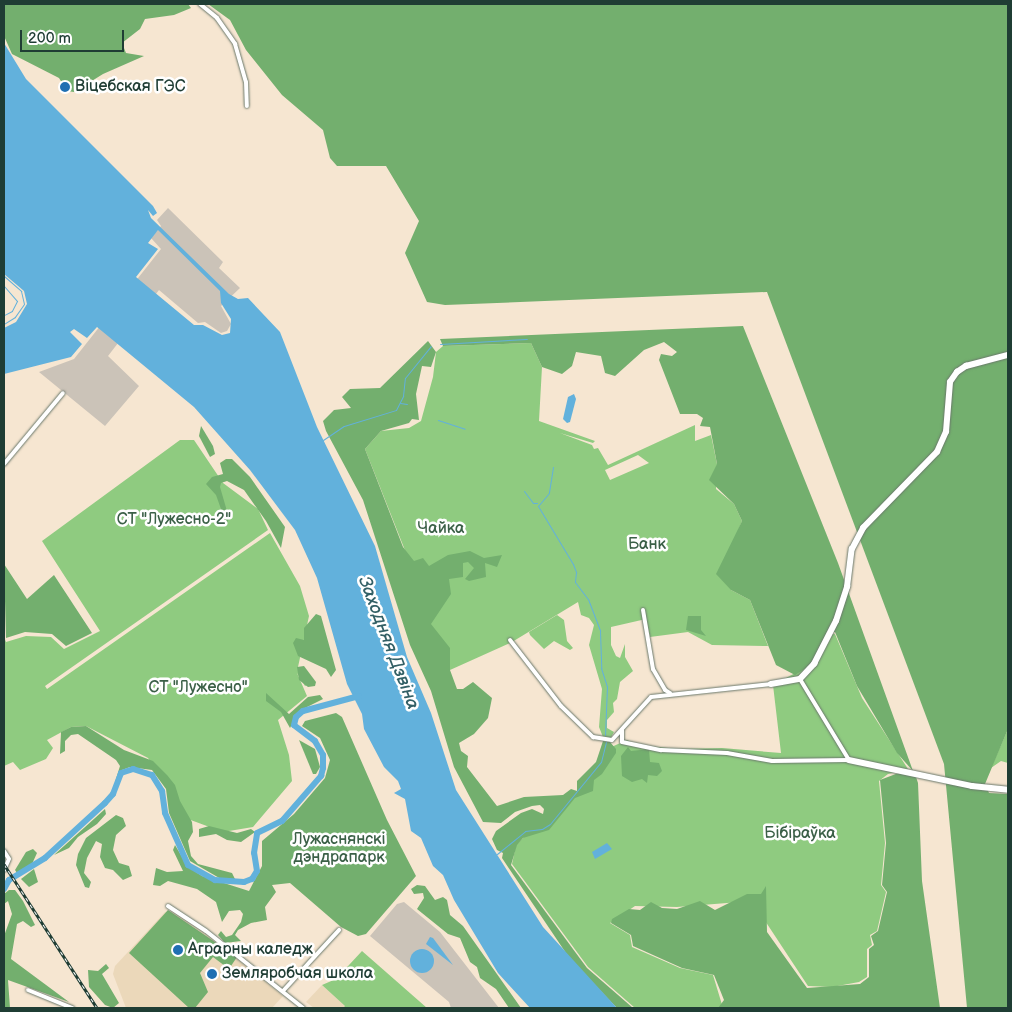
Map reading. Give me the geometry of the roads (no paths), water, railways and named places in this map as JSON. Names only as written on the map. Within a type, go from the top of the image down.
[{"type":"street","points":[[200,4],[217,18],[235,44],[246,82],[247,106]]},
{"type":"street","points":[[612,740],[650,697],[771,684],[800,679],[814,664],[831,634],[847,587],[852,549],[863,528],[937,452],[946,432],[950,382],[966,366],[1008,355]]},
{"type":"street","points":[[4,464],[64,393]]},
{"type":"street","points":[[643,610],[653,669],[665,690],[672,694]]},
{"type":"street","points":[[510,640],[580,726],[593,737],[660,750],[727,754],[772,761],[849,760],[972,786],[1008,790]]},
{"type":"street","points":[[800,679],[849,760]]},
{"type":"street","points":[[622,730],[622,742]]},
{"type":"street","points":[[4,851],[9,859],[4,870]]},
{"type":"street","points":[[168,906],[190,918],[303,1008]]},
{"type":"street","points":[[283,991],[339,930]]},
{"type":"street","points":[[28,990],[72,1008]]},
{"type":"water","name":"Заходняя Дзвіна","points":[[4,43],[26,79],[153,206],[157,213],[153,216],[148,210],[151,218],[229,294],[238,299],[248,298],[280,332],[317,427],[375,546],[407,657],[431,713],[456,790],[543,927],[617,1008],[530,1008],[498,973],[454,900],[443,875],[433,866],[421,838],[411,831],[405,799],[394,793],[401,789],[398,781],[384,767],[364,729],[362,714],[347,684],[317,578],[295,530],[250,470],[194,407],[97,327],[87,338],[74,329],[70,332],[82,344],[71,357],[4,374],[4,328],[16,322],[27,304],[24,291],[4,274]],"holes":[[[158,230],[220,291],[221,303],[231,319],[230,333],[222,335],[203,325],[194,325],[136,277],[158,249],[148,243]]]},
{"type":"water","points":[[574,394],[576,399],[570,422],[567,423],[563,419],[568,397]]},
{"type":"water","points":[[607,843],[612,849],[595,859],[592,852]]},
{"type":"water","points":[[430,937],[433,938],[453,965],[426,944]]},
{"type":"water","points":[[422,949],[430,953],[434,961],[430,969],[422,973],[414,969],[410,961],[414,953]]},
{"type":"waterway","points":[[4,276],[21,291],[24,304],[15,317],[4,324]]},
{"type":"waterway","points":[[4,286],[17,301],[12,311],[4,315]]},
{"type":"waterway","points":[[440,344],[527,339]]},
{"type":"waterway","points":[[323,440],[344,426],[396,410],[403,396],[405,378],[431,346]]},
{"type":"waterway","points":[[400,403],[407,404]]},
{"type":"waterway","points":[[438,420],[465,429]]},
{"type":"waterway","points":[[553,467],[549,493],[538,506],[573,564],[576,572],[575,582],[588,599],[600,631],[601,668],[607,686],[605,735]]},
{"type":"waterway","points":[[524,491],[533,503],[537,503]]},
{"type":"waterway","points":[[4,889],[9,880],[45,858],[105,803],[113,794],[121,773],[133,769],[152,775],[162,791],[165,813],[188,865],[215,880],[244,882],[252,879],[257,871],[254,853],[257,833],[282,821],[321,776],[323,755],[315,741],[294,725],[296,717],[303,711],[359,696]]},
{"type":"waterway","points":[[497,854],[525,831],[542,829],[550,824],[601,762],[606,742]]},
{"type":"railway","points":[[4,864],[97,1008]]},
{"type":"place","name":"Віцебская ГЭС","points":[[65,87]]},
{"type":"place","name":"Аграрны каледж","points":[[178,950]]},
{"type":"place","name":"Земляробчая школа","points":[[212,974]]},
{"type":"park label","name":"СТ \"Лужесно-2\"","points":[[174,520]]},
{"type":"park label","name":"Чайка","points":[[441,529]]},
{"type":"park label","name":"Банк","points":[[647,545]]},
{"type":"park label","name":"СТ \"Лужесно\"","points":[[198,688]]},
{"type":"park label","name":"Бібіраўка","points":[[800,834]]},
{"type":"park label","name":"Лужаснянскі дэндрапарк","points":[[339,849]]}]
